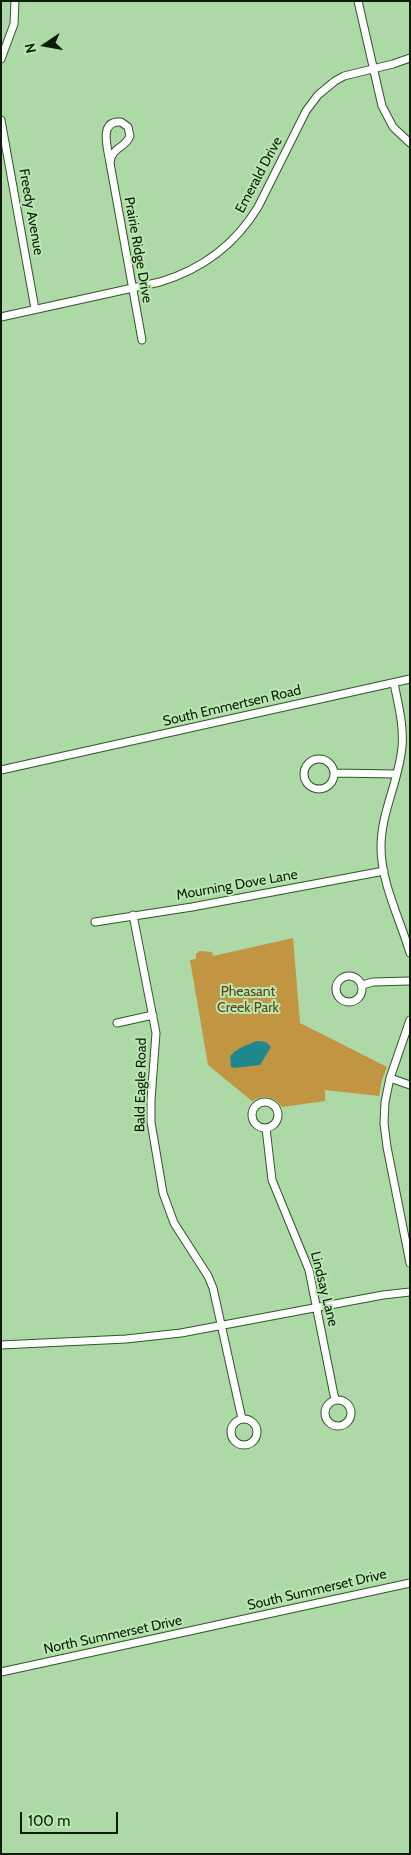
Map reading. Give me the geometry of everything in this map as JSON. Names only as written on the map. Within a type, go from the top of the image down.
[{"type":"street","points":[[1,59],[14,24],[15,1]]},
{"type":"street","points":[[358,1],[380,98],[393,126],[410,143]]},
{"type":"street","name":"Emerald Drive","points":[[1,317],[168,280],[205,263],[230,244],[249,222],[312,102],[335,81],[344,76],[410,58]]},
{"type":"street","name":"Freedy Avenue","points":[[1,120],[4,146],[35,309]]},
{"type":"street","name":"Prairie Ridge Drive","points":[[110,163],[114,151],[126,143],[130,136],[128,127],[121,122],[109,125],[106,132],[110,163],[142,340]]},
{"type":"street","name":"South Emmertsen Road","points":[[1,770],[410,679]]},
{"type":"street","points":[[394,683],[403,736],[400,759],[381,830],[381,848],[384,871],[410,953]]},
{"type":"street","points":[[318,759],[327,761],[333,768],[334,773],[331,782],[323,788],[314,787],[309,784],[305,776],[306,766],[318,759]]},
{"type":"street","points":[[334,773],[396,774]]},
{"type":"street","name":"Mourning Dove Lane","points":[[95,922],[192,907],[384,871]]},
{"type":"street","name":"Bald Eagle Road","points":[[133,915],[156,1033],[151,1122],[163,1193],[174,1223],[209,1278],[223,1326],[242,1419]]},
{"type":"street","points":[[362,985],[373,982],[410,981]]},
{"type":"street","points":[[117,1023],[153,1016]]},
{"type":"street","points":[[410,1020],[390,1078],[385,1102],[385,1134],[410,1263]]},
{"type":"street","points":[[390,1078],[410,1085]]},
{"type":"street","name":"Lindsay Lane","points":[[266,1128],[272,1180],[280,1204],[304,1255],[336,1400]]},
{"type":"street","points":[[1,1345],[126,1339],[223,1326],[383,1294],[410,1292]]},
{"type":"street","name":"South Summerset Drive","points":[[229,1623],[410,1582]]},
{"type":"street","name":"North Summerset Drive","points":[[1,1672],[229,1623]]},
{"type":"green space","name":"Pheasant Creek Park","points":[[293,938],[300,1023],[387,1067],[379,1096],[325,1090],[325,1101],[282,1107],[275,1100],[268,1097],[260,1097],[252,1101],[208,1065],[190,960],[196,959],[196,954],[199,951],[212,952],[213,956]]},
{"type":"water","points":[[257,1041],[266,1042],[271,1047],[260,1065],[231,1067],[230,1056],[242,1047]]}]
